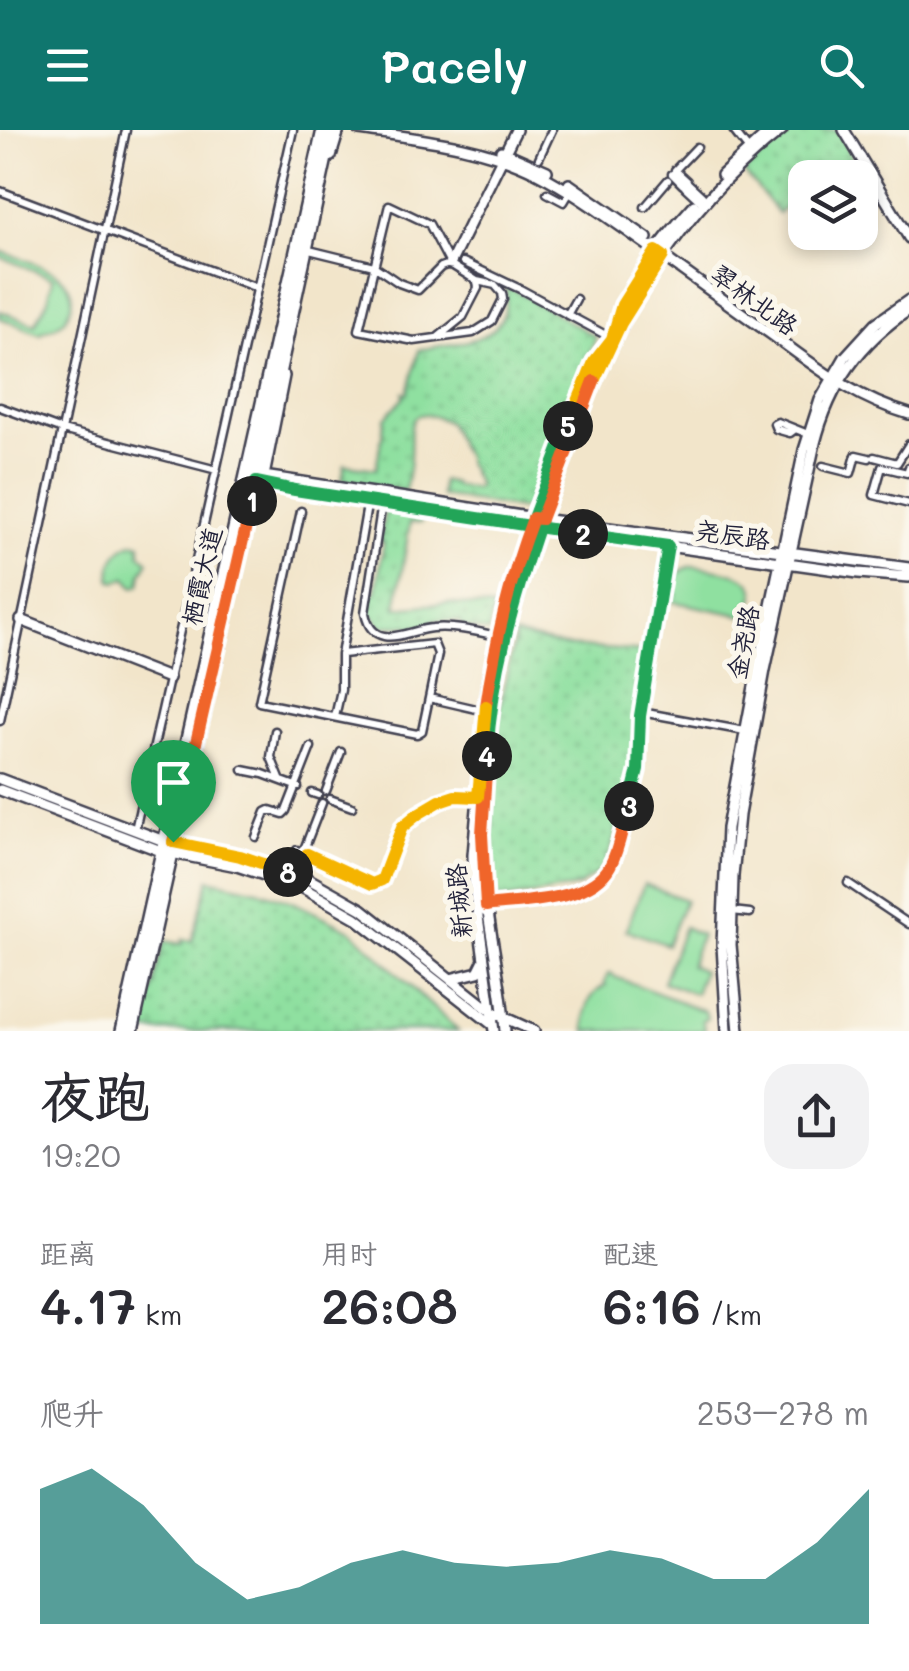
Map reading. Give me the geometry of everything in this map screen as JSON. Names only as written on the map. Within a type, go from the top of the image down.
[{"type":"main road","name":"栖霞大道","points":[[132,1031],[167,847],[320,130]]},
{"type":"main road","name":"栖霞大道","points":[[122,1031],[259,478],[336,130]]},
{"type":"main road","points":[[259,478],[336,130]]},
{"type":"main road","name":"翠林北路","points":[[359,130],[504,155],[572,193],[661,251]]},
{"type":"main road","name":"翠林北路","points":[[401,130],[504,155],[574,186],[836,379],[886,408],[909,412]]},
{"type":"main road","points":[[450,264],[516,130]]},
{"type":"main road","name":"新城路","points":[[505,1031],[486,906],[482,834],[492,702],[509,616],[536,522],[594,362],[612,339],[622,305],[700,198],[771,130]]},
{"type":"main road","name":"新城路","points":[[494,1028],[473,855],[485,711],[508,588],[608,349],[661,251],[717,188],[782,130]]},
{"type":"main road","points":[[844,130],[909,238]]},
{"type":"main road","name":"金尧路","points":[[727,1031],[722,945],[727,828],[785,557],[836,379],[862,337],[909,300]]},
{"type":"main road","name":"金尧路","points":[[738,1031],[731,945],[739,815],[808,434],[820,400],[836,379],[869,342],[909,310]]},
{"type":"main road","name":"尧辰路","points":[[259,478],[368,500],[785,557],[858,573],[909,577]]},
{"type":"main road","name":"尧辰路","points":[[259,478],[668,546],[909,568]]},
{"type":"main road","points":[[22,620],[169,678]]},
{"type":"main road","points":[[0,779],[134,830],[167,847],[240,856],[336,893],[362,908],[492,1012],[534,1031]]},
{"type":"main road","points":[[0,790],[303,888],[356,918],[494,1028],[505,1031]]},
{"type":"main road","points":[[450,979],[478,972],[484,960]]},
{"type":"street","points":[[0,721],[126,130]]},
{"type":"street","points":[[134,830],[293,130]]},
{"type":"street","points":[[539,158],[552,130]]},
{"type":"street","points":[[732,130],[748,149]]},
{"type":"street","points":[[697,147],[675,170],[700,198]]},
{"type":"street","points":[[645,207],[670,177],[686,184]]},
{"type":"street","points":[[0,191],[257,288]]},
{"type":"street","points":[[547,193],[564,202],[572,193]]},
{"type":"street","points":[[567,204],[572,193]]},
{"type":"street","points":[[389,205],[429,224],[450,264],[476,281],[495,285],[502,293],[492,321],[473,333],[435,340],[414,341],[360,330],[389,205]]},
{"type":"street","points":[[309,250],[374,266],[418,290],[441,267],[450,264]]},
{"type":"street","points":[[463,262],[520,288],[612,339]]},
{"type":"street","points":[[435,340],[463,317],[478,288],[476,281]]},
{"type":"street","points":[[567,315],[576,299]]},
{"type":"street","points":[[0,406],[62,430],[217,470]]},
{"type":"street","points":[[794,430],[808,434]]},
{"type":"street","points":[[823,466],[851,473],[856,455],[897,463],[909,444]]},
{"type":"street","points":[[909,467],[907,473],[882,466],[874,495],[909,504]]},
{"type":"street","points":[[335,717],[368,500]]},
{"type":"street","points":[[382,502],[365,612],[373,631],[388,637],[416,630],[453,628],[497,636]]},
{"type":"street","points":[[300,511],[259,702],[417,734],[422,731],[438,654],[434,644],[342,654]]},
{"type":"street","points":[[486,906],[582,891],[606,874],[617,851],[635,785],[641,712],[668,546]]},
{"type":"street","points":[[429,698],[485,711]]},
{"type":"street","points":[[641,712],[745,732]]},
{"type":"street","points":[[275,730],[271,757],[280,780]]},
{"type":"street","points":[[256,837],[266,812],[286,811],[311,746]]},
{"type":"street","points":[[294,874],[340,752]]},
{"type":"street","points":[[244,770],[298,787]]},
{"type":"street","points":[[322,796],[352,808]]},
{"type":"street","points":[[302,852],[377,883],[382,880],[402,827],[440,801],[455,796],[478,797]]},
{"type":"street","points":[[848,883],[909,924]]},
{"type":"street","points":[[732,911],[750,914]]},
{"type":"green space","points":[[790,130],[839,130],[852,157],[788,160],[788,205],[778,213],[744,172]]},
{"type":"green space","points":[[0,251],[38,264],[62,278],[72,299],[61,323],[41,334],[0,318],[0,311],[35,324],[48,300],[53,278],[0,257]]},
{"type":"green space","points":[[506,285],[596,337],[527,508],[441,496],[442,481],[476,489],[478,485],[448,422],[424,414],[417,416],[411,426],[405,491],[342,480],[345,465],[376,469],[385,418],[404,392],[408,393],[419,350],[467,341],[493,330],[506,305]]},
{"type":"green space","points":[[385,510],[422,514],[421,523],[410,522],[396,608],[448,603],[494,608],[488,632],[461,626],[460,621],[433,620],[432,626],[409,630],[408,625],[381,627],[374,616],[369,617],[370,594],[376,593],[384,542],[380,541]]},
{"type":"green space","points":[[134,542],[141,544],[140,554],[149,561],[140,585],[134,587],[126,578],[112,581],[111,575],[119,553]]},
{"type":"green space","points":[[693,566],[728,572],[749,581],[754,588],[754,598],[746,610],[751,612],[750,617],[665,600],[666,594],[676,595],[675,580],[679,573]]},
{"type":"green space","points":[[515,635],[564,646],[646,652],[636,709],[630,785],[610,854],[601,870],[578,887],[502,900],[493,891],[493,769],[498,720]]},
{"type":"green space","points":[[209,879],[295,903],[351,930],[458,1031],[143,1031],[164,941],[192,941]]},
{"type":"green space","points":[[644,884],[685,900],[667,945],[626,930]]},
{"type":"green space","points":[[684,927],[701,935],[690,965],[703,971],[695,994],[663,982]]},
{"type":"green space","points":[[611,973],[705,1011],[705,1031],[586,1031],[590,1000],[606,985]]},
{"type":"route","points":[[173,842],[240,856],[299,876],[307,854],[372,884],[382,880],[402,827],[440,801],[455,796],[478,797],[485,711],[508,588],[525,539],[530,526],[533,518],[541,519],[608,349],[663,256],[656,251],[622,305],[612,339],[594,362],[538,504],[533,518],[541,519],[538,527],[519,583],[509,616],[488,734],[482,834],[486,906],[582,891],[606,874],[617,851],[638,770],[640,716],[668,546],[568,532],[538,527],[530,526],[516,523],[393,504],[295,490],[256,482],[173,842]]}]
